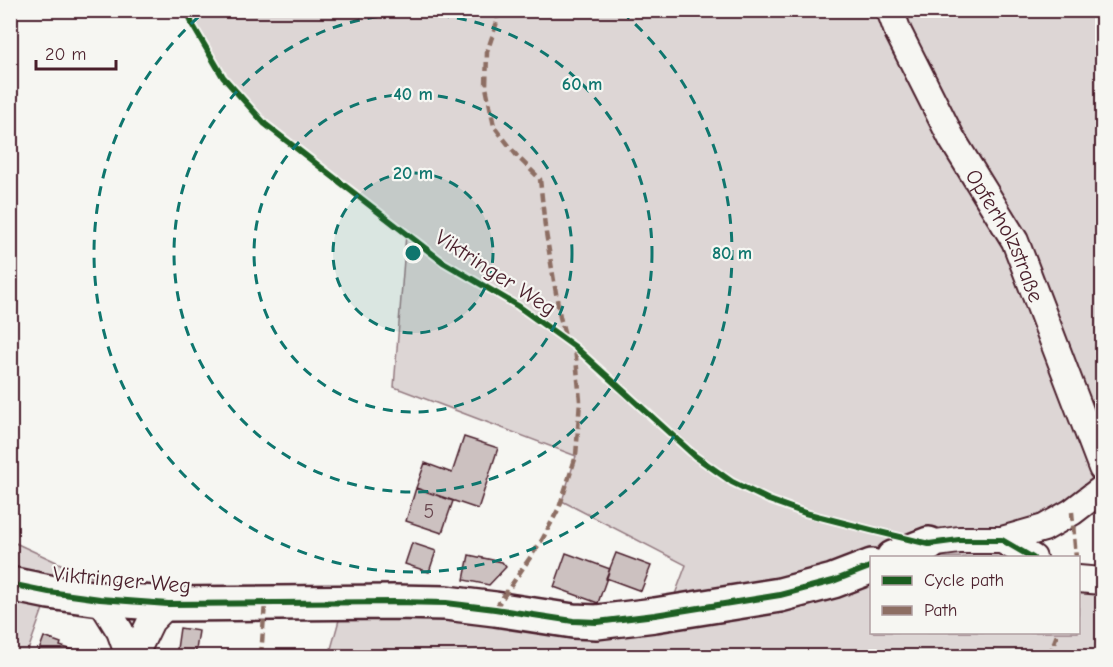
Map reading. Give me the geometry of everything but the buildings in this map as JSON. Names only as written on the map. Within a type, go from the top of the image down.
[{"type":"street","name":"Opferholzstraße","points":[[890,10],[898,32],[952,139],[1015,241],[1102,468]]},
{"type":"street","points":[[897,556],[929,544],[959,540],[1002,540],[1044,528],[1072,512],[1102,489]]},
{"type":"street","points":[[1002,540],[1030,556]]},
{"type":"street","name":"Viktringer Weg","points":[[10,584],[100,599],[168,604],[446,603],[573,621],[597,622],[780,595],[833,581],[870,567]]},
{"type":"street","points":[[1080,579],[1102,581]]},
{"type":"street","points":[[100,599],[120,631],[129,657]]},
{"type":"street","points":[[134,657],[151,621],[168,604]]},
{"type":"shaded area","points":[[188,11],[1102,11],[1102,489],[1003,540],[1031,556],[870,556],[870,634],[1080,634],[1080,579],[1102,581],[1102,656],[329,656],[344,602],[668,613],[686,565],[562,501],[576,456],[394,387],[406,234],[265,124],[223,77],[192,24]]},
{"type":"shaded area","points":[[11,541],[78,572],[168,604],[134,656],[100,599],[49,592],[26,656],[11,656]]},
{"type":"marked path","points":[[496,10],[498,19],[487,52],[486,87],[494,126],[517,156],[540,179],[545,227],[560,317],[566,339]]},
{"type":"marked path","points":[[495,609],[542,540],[559,508],[576,456],[580,401],[575,347]]},
{"type":"marked path","points":[[1072,512],[1076,556]]},
{"type":"marked path","points":[[261,656],[265,603]]},
{"type":"marked path","points":[[1049,656],[1057,634]]},
{"type":"cycle path","points":[[188,10],[192,24],[223,77],[265,124],[443,262],[518,306],[575,347],[695,456],[732,482],[769,500],[805,513],[871,530],[929,544],[959,540],[1002,540],[1030,556]]},
{"type":"cycle path","points":[[10,584],[100,599],[168,604],[446,603],[573,621],[597,622],[780,595],[833,581],[870,567]]}]
